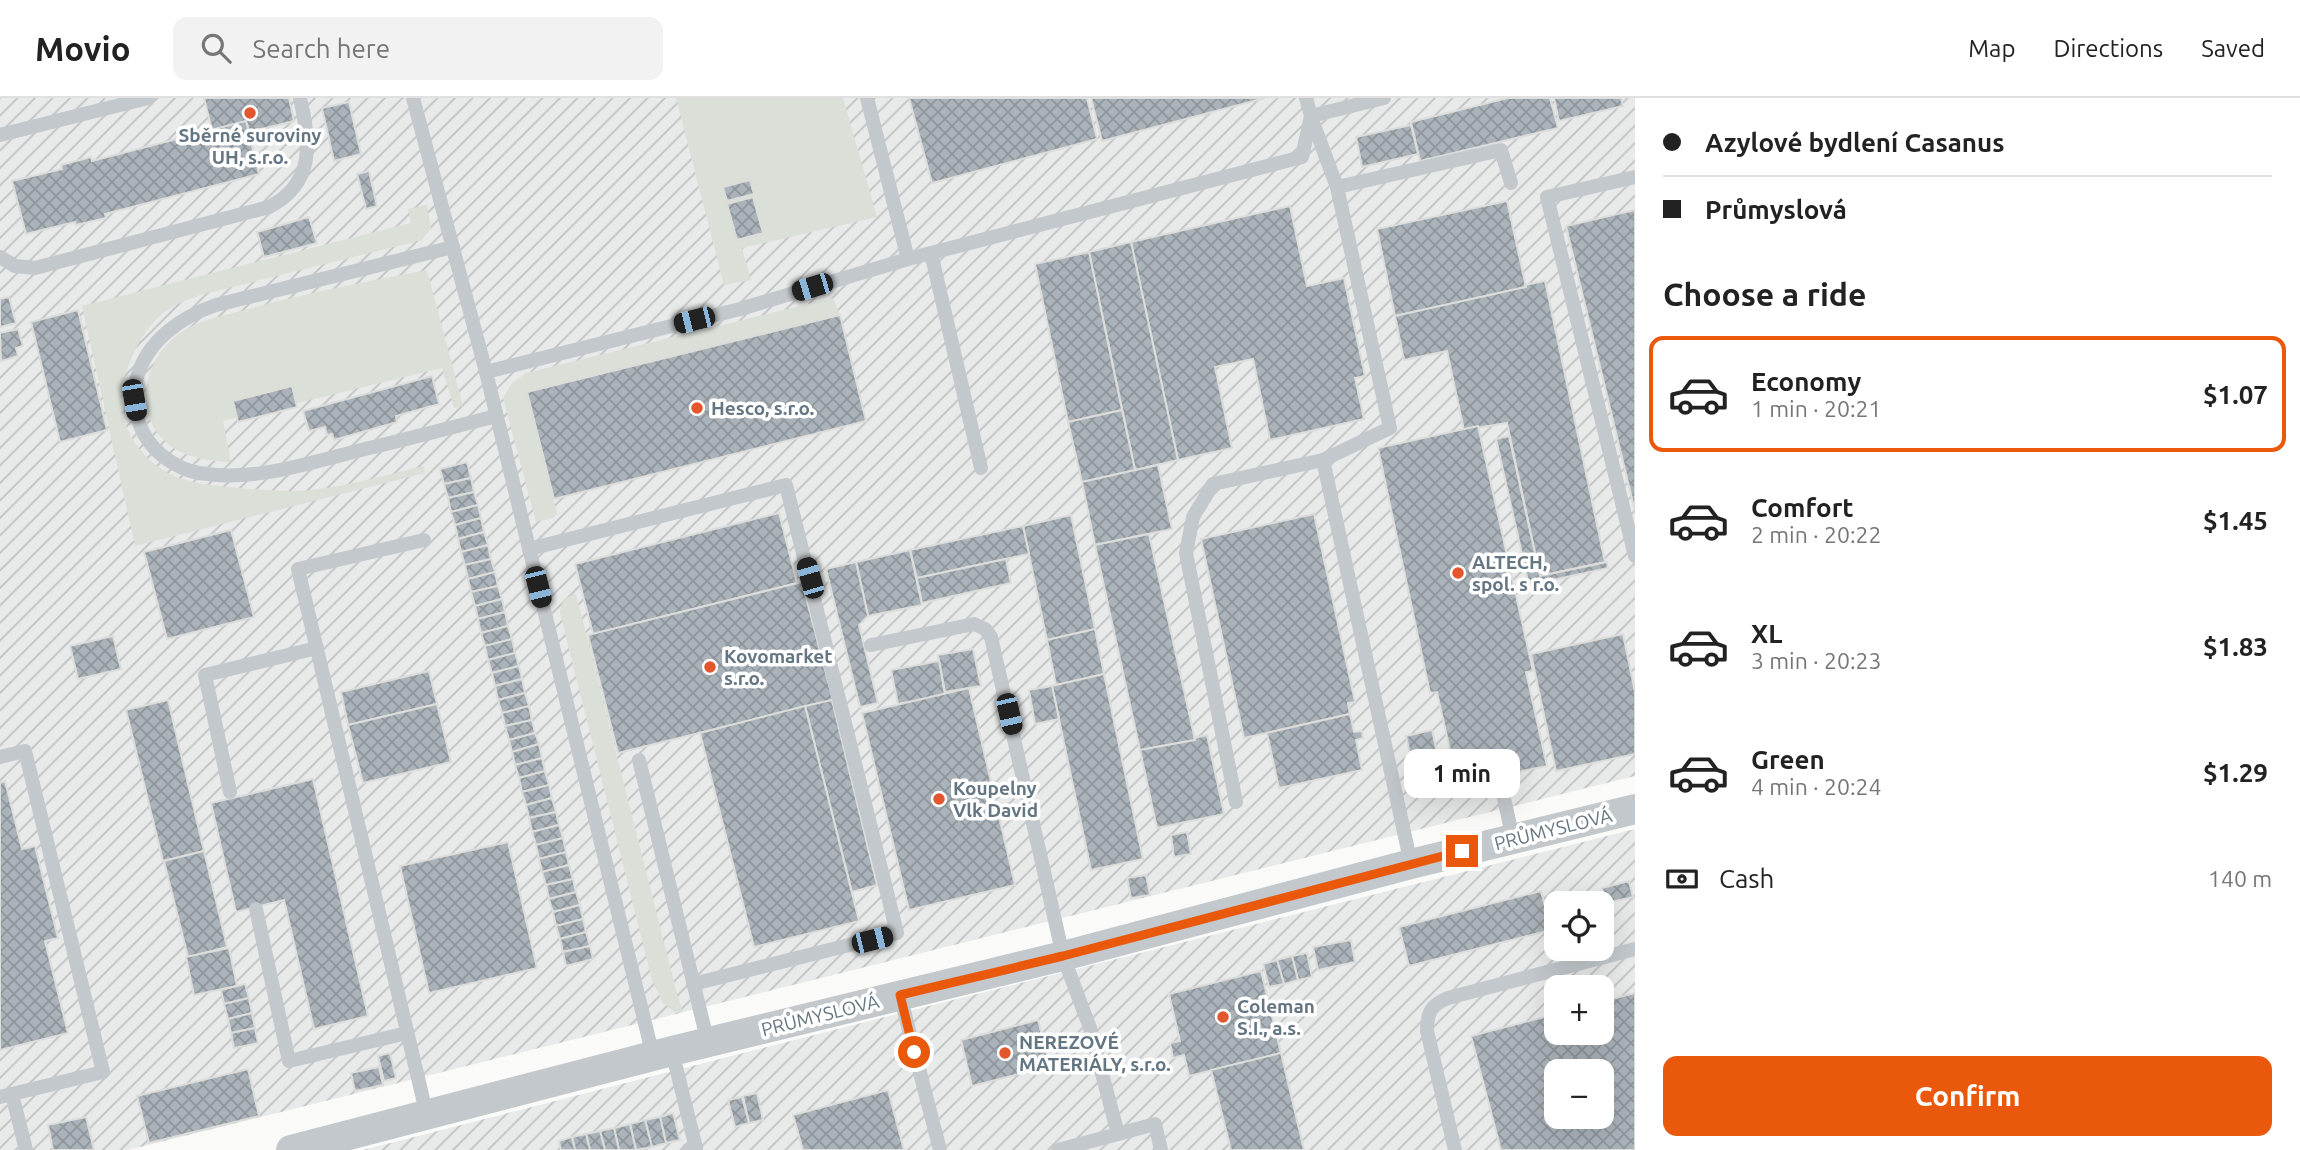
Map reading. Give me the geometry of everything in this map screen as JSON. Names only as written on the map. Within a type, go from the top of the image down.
[{"type":"street","name":"PRŮMYSLOVÁ","points":[[291,1150],[365,1141],[427,1116],[663,1054],[1063,956],[1411,864],[1635,809]]},
{"type":"lane","points":[[0,135],[148,98]]},
{"type":"lane","points":[[0,257],[15,266],[35,268],[281,202],[301,176],[307,158],[309,141],[300,98]]},
{"type":"lane","points":[[413,98],[663,1054],[696,1148],[688,1150]]},
{"type":"lane","points":[[867,98],[908,259]]},
{"type":"lane","points":[[1236,802],[1186,553],[1193,517],[1213,484],[1323,460],[1390,428],[1337,187],[1306,98]]},
{"type":"lane","points":[[1311,116],[1384,98]]},
{"type":"lane","points":[[486,372],[740,309],[908,259],[1302,157],[1311,116]]},
{"type":"lane","points":[[1337,187],[1501,150],[1511,183]]},
{"type":"lane","points":[[1635,177],[1547,197],[1635,556]]},
{"type":"lane","points":[[453,247],[216,305],[187,317],[172,326],[160,338],[141,367],[135,388],[138,420],[148,441],[171,462],[199,473],[239,475],[303,464],[496,416]]},
{"type":"lane","points":[[931,253],[981,468]]},
{"type":"lane","points":[[1323,460],[1411,864]]},
{"type":"lane","points":[[529,548],[786,485],[897,933],[693,984]]},
{"type":"lane","points":[[425,540],[298,569],[427,1116]]},
{"type":"lane","points":[[871,645],[974,624],[985,629],[992,637],[1063,956],[1090,1028],[1118,1134]]},
{"type":"lane","points":[[230,792],[205,675],[317,648]]},
{"type":"lane","points":[[0,757],[25,751],[103,1072],[6,1096],[26,1150]]},
{"type":"lane","points":[[639,760],[708,1043]]},
{"type":"lane","points":[[1503,794],[1513,839]]},
{"type":"lane","points":[[256,909],[289,1060],[407,1033]]},
{"type":"lane","points":[[1455,1150],[1427,1031],[1432,1007],[1448,998],[1635,949]]},
{"type":"lane","points":[[900,995],[940,1150]]},
{"type":"lane","points":[[1058,1150],[1082,1147],[1155,1124],[1161,1150]]},
{"type":"shaded area","points":[[0,98],[1635,98],[1635,776],[128,1150],[0,1150]]},
{"type":"shaded area","points":[[676,98],[843,98],[877,217],[742,248],[751,280],[724,285]]},
{"type":"shaded area","points":[[427,205],[431,228],[422,240],[200,295],[166,311],[144,334],[137,347],[126,375],[122,402],[126,426],[137,446],[162,469],[189,481],[240,488],[299,491],[345,485],[424,466],[425,473],[135,546],[82,306],[411,223],[408,209]]},
{"type":"shaded area","points":[[427,270],[463,406],[454,408],[442,368],[223,421],[231,462],[207,460],[185,454],[165,442],[157,433],[147,409],[147,383],[157,358],[174,338],[185,330],[214,318],[290,298]]},
{"type":"shaded area","points":[[833,298],[840,315],[527,392],[557,514],[553,518],[536,522],[503,398],[512,383],[526,373]]},
{"type":"shaded area","points":[[576,594],[683,1012],[676,1013],[663,1003],[652,980],[560,613],[564,600]]},
{"type":"shaded area","points":[[1635,829],[1635,1150],[363,1150],[873,1020]]},
{"type":"building","name":"Sběrné suroviny UH, s.r.o.","points":[[204,98],[289,98],[294,121],[249,132],[246,121],[212,130]]},
{"type":"building","points":[[909,98],[1087,98],[1097,139],[932,183]]},
{"type":"building","points":[[1091,98],[1265,98],[1102,141]]},
{"type":"building","points":[[1508,98],[1550,98],[1558,128],[1420,161],[1411,122]]},
{"type":"building","points":[[1554,98],[1621,98],[1623,106],[1559,121]]},
{"type":"building","points":[[349,102],[361,154],[334,161],[322,108]]},
{"type":"building","points":[[246,121],[259,174],[105,214],[106,218],[76,225],[75,222],[26,234],[12,181],[62,169],[61,165],[91,157],[92,161]]},
{"type":"building","points":[[1411,125],[1418,154],[1362,167],[1356,137]]},
{"type":"building","points":[[369,171],[377,206],[366,209],[357,174]]},
{"type":"building","points":[[750,180],[754,194],[727,201],[723,187]]},
{"type":"building","points":[[753,197],[763,233],[737,240],[727,204]]},
{"type":"building","points":[[1507,201],[1526,287],[1395,316],[1377,229]]},
{"type":"building","points":[[1290,206],[1307,286],[1344,278],[1365,376],[1355,378],[1364,419],[1270,440],[1253,359],[1215,367],[1232,448],[1178,460],[1131,242]]},
{"type":"building","points":[[1635,210],[1635,511],[1566,226]]},
{"type":"building","points":[[309,217],[317,243],[264,257],[257,232]]},
{"type":"building","points":[[1131,242],[1178,460],[1135,470],[1089,252]]},
{"type":"building","points":[[1089,252],[1122,410],[1068,422],[1035,264]]},
{"type":"building","points":[[1545,281],[1605,562],[1540,576],[1507,423],[1464,430],[1447,351],[1404,360],[1395,316]]},
{"type":"building","points":[[9,297],[16,323],[0,327],[0,299]]},
{"type":"building","points":[[78,310],[107,430],[60,442],[31,322]]},
{"type":"building","name":"Hesco, s.r.o.","points":[[840,315],[866,421],[554,499],[527,392]]},
{"type":"building","points":[[18,329],[23,346],[16,348],[18,356],[1,361],[0,333]]},
{"type":"building","points":[[432,376],[439,404],[396,416],[397,422],[334,440],[332,434],[327,435],[325,427],[309,431],[303,411]]},
{"type":"building","points":[[292,386],[297,407],[238,422],[233,401]]},
{"type":"building","points":[[1122,410],[1135,470],[1082,482],[1068,422]]},
{"type":"building","name":"ALTECH, spol. s r.o.","points":[[1478,426],[1533,671],[1526,672],[1547,766],[1522,771],[1504,785],[1492,785],[1482,780],[1419,794],[1406,736],[1432,730],[1439,762],[1452,759],[1437,692],[1430,693],[1378,448]]},
{"type":"building","points":[[1509,436],[1540,576],[1607,562],[1608,568],[1529,585],[1496,439]]},
{"type":"building","points":[[467,462],[471,478],[444,484],[440,469]]},
{"type":"building","points":[[1158,465],[1172,529],[1095,545],[1082,482]]},
{"type":"building","points":[[471,478],[474,492],[448,498],[444,484]]},
{"type":"building","points":[[474,492],[478,505],[451,512],[448,498]]},
{"type":"building","points":[[478,505],[481,518],[455,525],[451,512]]},
{"type":"building","points":[[779,513],[797,583],[593,634],[575,564]]},
{"type":"building","points":[[1314,514],[1355,702],[1348,703],[1350,714],[1244,738],[1201,539]]},
{"type":"building","points":[[1071,515],[1095,629],[1047,640],[1023,526]]},
{"type":"building","points":[[481,518],[484,532],[458,539],[455,525]]},
{"type":"building","points":[[1023,526],[1029,554],[917,578],[910,550]]},
{"type":"building","points":[[231,530],[254,617],[167,639],[144,552]]},
{"type":"building","points":[[484,532],[488,545],[461,552],[458,539]]},
{"type":"building","points":[[1149,534],[1195,740],[1140,750],[1095,545]]},
{"type":"building","points":[[488,545],[491,559],[465,565],[461,552]]},
{"type":"building","points":[[910,550],[922,605],[868,616],[856,562]]},
{"type":"building","points":[[491,559],[495,572],[468,579],[465,565]]},
{"type":"building","points":[[1006,559],[1011,583],[922,603],[917,578]]},
{"type":"building","points":[[856,562],[868,616],[859,625],[878,703],[860,707],[826,569]]},
{"type":"building","points":[[495,572],[498,586],[471,592],[468,579]]},
{"type":"building","name":"Kovomarket s.r.o.","points":[[802,582],[833,700],[618,753],[588,635]]},
{"type":"building","points":[[498,586],[502,599],[475,606],[471,592]]},
{"type":"building","points":[[502,599],[505,612],[478,619],[475,606]]},
{"type":"building","points":[[505,612],[508,626],[481,633],[478,619]]},
{"type":"building","points":[[508,626],[512,639],[485,646],[481,633]]},
{"type":"building","points":[[1095,629],[1104,674],[1056,685],[1047,640]]},
{"type":"building","points":[[1623,634],[1635,692],[1635,754],[1556,771],[1531,654]]},
{"type":"building","points":[[113,636],[121,669],[78,679],[70,646]]},
{"type":"building","points":[[512,639],[515,653],[488,660],[485,646]]},
{"type":"building","points":[[973,649],[981,686],[945,692],[938,655]]},
{"type":"building","points":[[515,653],[519,666],[492,673],[488,660]]},
{"type":"building","points":[[939,661],[945,695],[898,704],[891,670]]},
{"type":"building","points":[[519,666],[522,679],[495,686],[492,673]]},
{"type":"building","points":[[429,671],[437,704],[348,725],[341,692]]},
{"type":"building","points":[[1104,674],[1143,859],[1091,870],[1052,686]]},
{"type":"building","points":[[522,679],[525,693],[498,700],[495,686]]},
{"type":"building","points":[[1052,686],[1059,719],[1035,724],[1029,690]]},
{"type":"building","name":"Koupelny Vlk David","points":[[969,688],[1015,885],[909,910],[862,713]]},
{"type":"building","points":[[525,693],[529,706],[502,713],[498,700]]},
{"type":"building","points":[[168,700],[204,851],[163,861],[126,710]]},
{"type":"building","points":[[832,700],[877,885],[852,892],[805,706]]},
{"type":"building","points":[[437,704],[451,762],[363,783],[348,725]]},
{"type":"building","points":[[529,706],[532,720],[505,726],[502,713]]},
{"type":"building","points":[[805,706],[859,921],[754,947],[700,733]]},
{"type":"building","points":[[1350,714],[1354,732],[1362,731],[1363,738],[1356,740],[1362,770],[1279,788],[1267,733]]},
{"type":"building","points":[[532,720],[535,733],[509,740],[505,726]]},
{"type":"building","points":[[535,733],[539,744],[512,752],[509,740]]},
{"type":"building","points":[[1207,735],[1224,814],[1157,828],[1140,750],[1195,740],[1194,738]]},
{"type":"building","points":[[539,744],[542,758],[515,765],[512,752]]},
{"type":"building","points":[[542,758],[545,771],[519,778],[515,765]]},
{"type":"building","points":[[545,771],[549,785],[522,792],[519,778]]},
{"type":"building","points":[[313,779],[368,1016],[314,1029],[284,900],[236,912],[211,803]]},
{"type":"building","points":[[5,781],[22,849],[35,846],[58,938],[45,941],[68,1033],[0,1050],[0,783]]},
{"type":"building","points":[[549,785],[552,798],[526,805],[522,792]]},
{"type":"building","points":[[552,798],[556,812],[529,818],[526,805]]},
{"type":"building","points":[[556,812],[559,825],[532,832],[529,818]]},
{"type":"building","points":[[559,825],[563,838],[536,845],[532,832]]},
{"type":"building","points":[[1187,832],[1191,854],[1174,857],[1171,835]]},
{"type":"building","points":[[563,838],[566,852],[539,859],[536,845]]},
{"type":"building","points":[[508,842],[537,968],[429,993],[400,866]]},
{"type":"building","points":[[204,851],[227,947],[188,957],[164,861]]},
{"type":"building","points":[[566,852],[569,865],[542,872],[539,859]]},
{"type":"building","points":[[569,865],[573,879],[546,885],[542,872]]},
{"type":"building","points":[[1146,875],[1150,895],[1131,898],[1127,878]]},
{"type":"building","points":[[573,879],[576,892],[549,899],[546,885]]},
{"type":"building","points":[[1629,881],[1633,897],[1614,901],[1614,891],[1603,891],[1602,888]]},
{"type":"building","points":[[1541,891],[1544,903],[1544,932],[1409,966],[1399,927]]},
{"type":"building","points":[[576,892],[580,905],[553,912],[549,899]]},
{"type":"building","points":[[580,905],[583,919],[556,926],[553,912]]},
{"type":"building","points":[[583,919],[586,932],[560,939],[556,926]]},
{"type":"building","points":[[586,932],[590,946],[563,952],[560,939]]},
{"type":"building","points":[[1351,940],[1355,962],[1318,970],[1313,947]]},
{"type":"building","points":[[590,946],[593,959],[566,966],[563,952]]},
{"type":"building","points":[[229,948],[237,986],[194,995],[186,957]]},
{"type":"building","points":[[1307,953],[1312,977],[1298,980],[1292,956]]},
{"type":"building","points":[[1292,956],[1298,980],[1284,984],[1277,960]]},
{"type":"building","points":[[1277,960],[1284,984],[1269,987],[1263,964]]},
{"type":"building","name":"Coleman S.I., a.s.","points":[[1261,971],[1281,1053],[1189,1076],[1184,1055],[1173,1058],[1170,1043],[1180,1041],[1169,994]]},
{"type":"building","points":[[245,984],[249,998],[224,1004],[221,990]]},
{"type":"building","points":[[1635,993],[1635,1150],[1501,1150],[1471,1036],[1544,1017],[1544,1045],[1614,1045],[1614,999]]},
{"type":"building","points":[[249,998],[252,1013],[228,1019],[224,1004]]},
{"type":"building","points":[[252,1013],[255,1028],[231,1033],[228,1019]]},
{"type":"building","name":"NEREZOVÉ MATERIÁLY, s.r.o.","points":[[1038,1020],[1050,1066],[972,1086],[961,1040]]},
{"type":"building","points":[[255,1028],[258,1043],[234,1048],[231,1033]]},
{"type":"building","points":[[390,1053],[396,1078],[384,1081],[378,1056]]},
{"type":"building","points":[[1281,1053],[1304,1150],[1231,1150],[1211,1070]]},
{"type":"building","points":[[379,1067],[383,1085],[355,1091],[351,1073]]},
{"type":"building","points":[[248,1069],[259,1116],[149,1143],[137,1096]]},
{"type":"building","points":[[888,1090],[904,1150],[803,1150],[793,1115]]},
{"type":"building","points":[[757,1093],[763,1120],[749,1123],[743,1096]]},
{"type":"building","points":[[742,1097],[749,1123],[735,1127],[728,1100]]},
{"type":"building","points":[[673,1113],[680,1140],[666,1143],[660,1117]]},
{"type":"building","points":[[86,1117],[94,1150],[53,1150],[48,1125]]},
{"type":"building","points":[[660,1117],[666,1143],[652,1147],[645,1120]]},
{"type":"building","points":[[645,1120],[652,1147],[636,1150],[630,1124]]},
{"type":"building","points":[[630,1124],[636,1150],[619,1150],[614,1128]]},
{"type":"building","points":[[614,1128],[619,1150],[605,1150],[600,1131]]},
{"type":"building","points":[[600,1131],[605,1150],[590,1150],[586,1134]]},
{"type":"building","points":[[586,1134],[590,1150],[575,1150],[572,1137]]},
{"type":"building","points":[[572,1137],[575,1150],[561,1150],[559,1141]]},
{"type":"place","name":"Sběrné suroviny UH, s.r.o.","points":[[250,113]]},
{"type":"place","name":"Hesco, s.r.o.","points":[[697,408]]},
{"type":"place","name":"ALTECH, spol. s r.o.","points":[[1458,573]]},
{"type":"place","name":"Kovomarket s.r.o.","points":[[710,667]]},
{"type":"place","name":"Koupelny Vlk David","points":[[939,799]]},
{"type":"place","name":"Coleman S.I., a.s.","points":[[1223,1017]]},
{"type":"place","name":"NEREZOVÉ MATERIÁLY, s.r.o.","points":[[1005,1053]]},
{"type":"route","points":[[914,1052],[900,995],[1063,956],[1462,851]]}]
